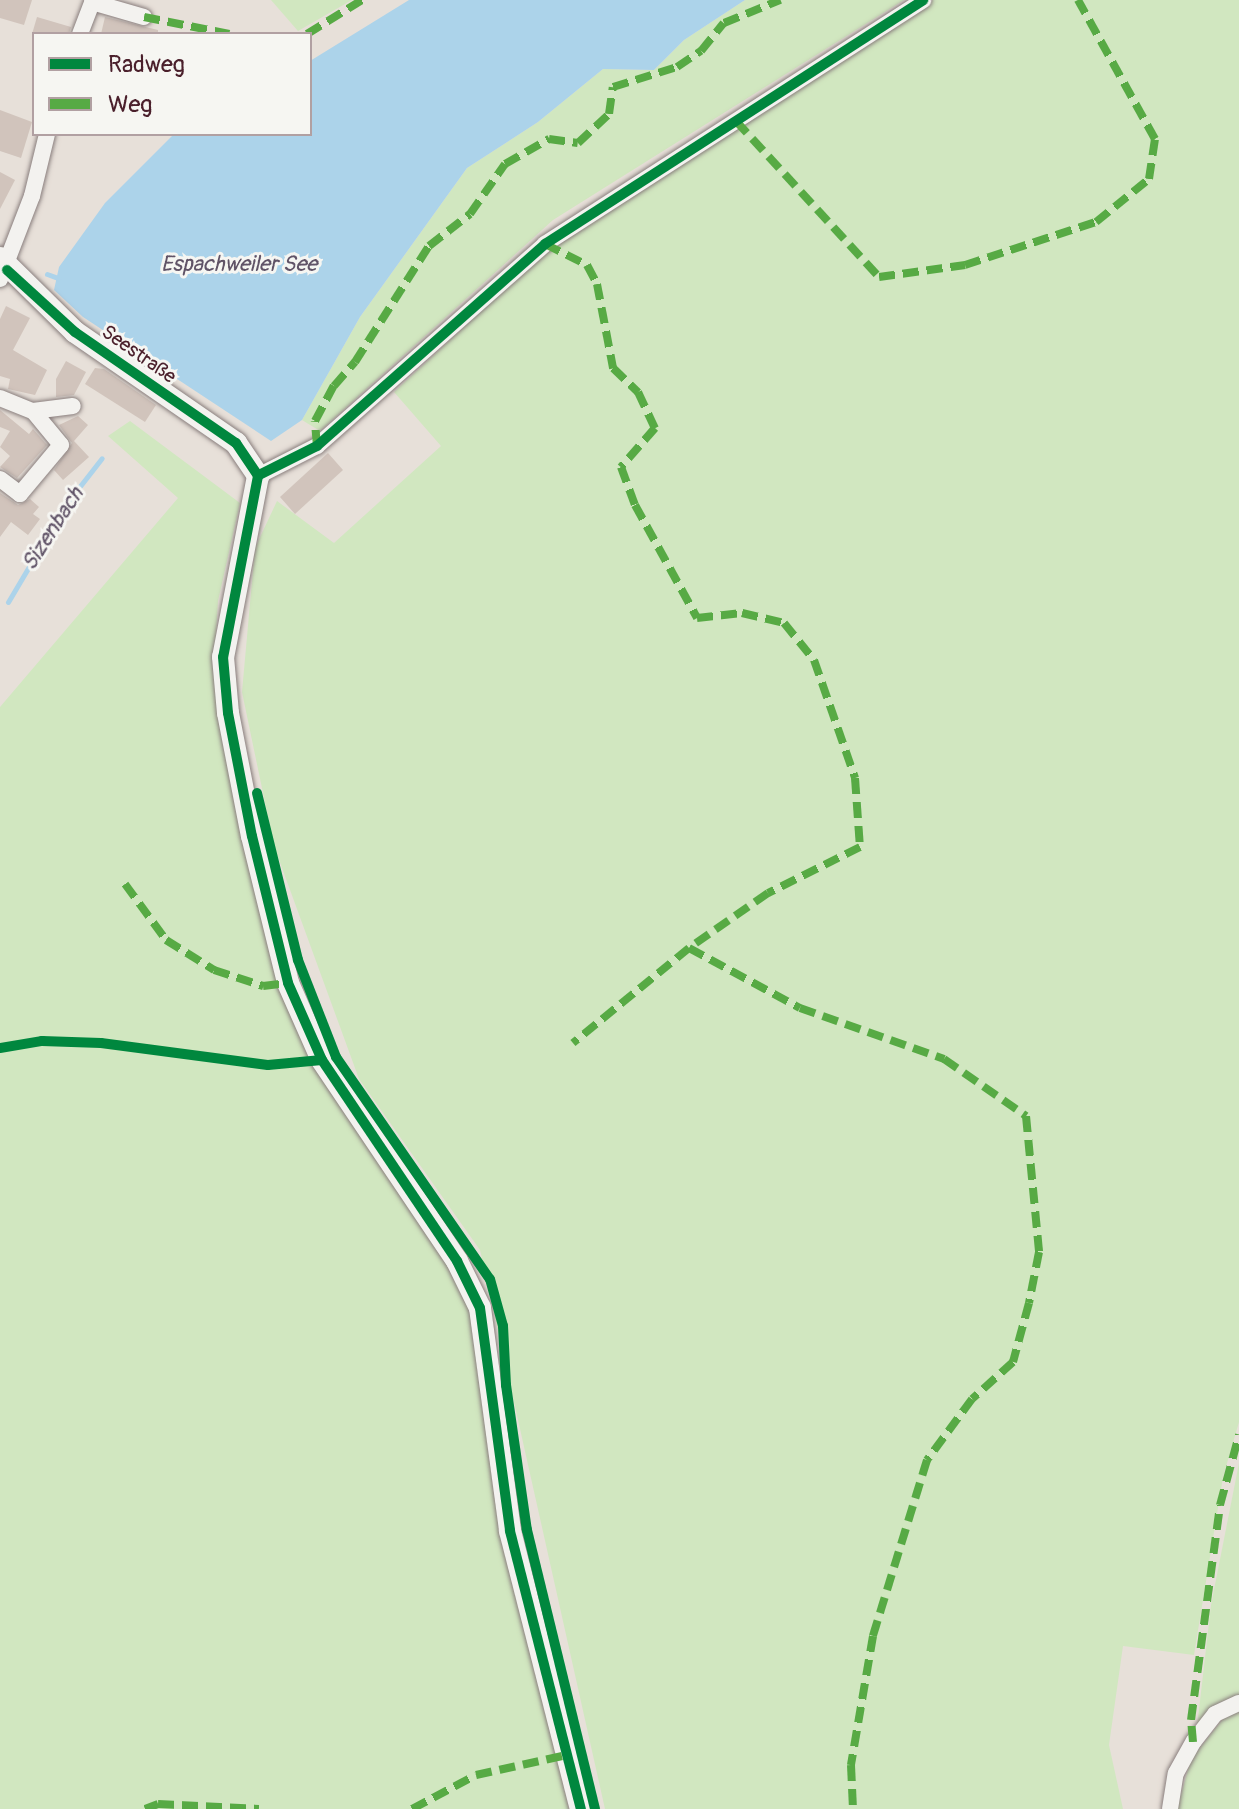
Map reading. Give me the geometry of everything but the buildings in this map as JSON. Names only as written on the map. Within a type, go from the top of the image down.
[{"type":"street","points":[[581,1809],[510,1531],[480,1308],[457,1261],[322,1060],[288,983],[252,836],[228,713],[223,657],[258,476],[317,446],[557,235],[923,0]]},
{"type":"street","points":[[81,32],[93,1],[144,17]]},
{"type":"street","points":[[2,269],[46,136]]},
{"type":"street","name":"Seestraße","points":[[2,269],[75,332],[236,443],[258,476]]},
{"type":"street","points":[[0,398],[33,411],[73,406]]},
{"type":"street","points":[[0,479],[20,494],[61,445],[33,411]]},
{"type":"street","points":[[1170,1809],[1176,1773],[1194,1741],[1215,1714],[1239,1703]]},
{"type":"green space","points":[[271,0],[352,0],[298,31]]},
{"type":"green space","points":[[745,0],[904,0],[553,220],[320,431],[302,420],[360,317],[467,168],[538,122],[603,69],[654,70],[684,40]]},
{"type":"green space","points":[[933,0],[1239,0],[1239,1422],[1223,1477],[1194,1655],[1123,1646],[1109,1745],[1123,1809],[605,1809],[480,1250],[359,1079],[274,846],[242,692],[255,548],[277,501],[334,543],[441,446],[394,392],[544,253]]},
{"type":"green space","points":[[130,421],[240,503],[218,601],[214,668],[271,962],[304,1042],[467,1291],[497,1497],[569,1809],[0,1809],[0,707],[178,498],[108,436]]},
{"type":"green space","points":[[1239,1463],[1239,1695],[1197,1727],[1211,1605]]},
{"type":"green space","points":[[1239,1707],[1239,1809],[1177,1809],[1191,1759],[1230,1710]]},
{"type":"water","name":"Espachweiler See","points":[[409,0],[745,0],[684,40],[654,70],[603,69],[538,122],[467,168],[360,317],[302,420],[271,441],[83,317],[54,290],[59,267],[105,203],[172,136],[312,136],[312,60]]},
{"type":"waterway","points":[[47,274],[58,278]]},
{"type":"waterway","name":"Sizenbach","points":[[8,602],[66,504],[102,458]]},
{"type":"marked path","points":[[310,32],[362,0]]},
{"type":"marked path","points":[[317,446],[315,421],[334,386],[355,362],[429,246],[470,214],[505,164],[549,139],[578,143],[609,114],[613,87],[677,67],[701,51],[724,23],[780,0]]},
{"type":"marked path","points":[[736,121],[879,277],[965,265],[1096,222],[1149,179],[1155,139],[1078,0]]},
{"type":"marked path","points":[[144,17],[219,32]]},
{"type":"marked path","points":[[545,244],[587,265],[597,284],[613,368],[638,392],[655,428],[621,467],[635,505],[697,618],[742,613],[784,623],[814,660],[855,778],[860,847],[768,893],[689,948],[573,1043]]},
{"type":"marked path","points":[[125,884],[166,940],[214,970],[263,986],[288,983]]},
{"type":"marked path","points":[[689,948],[800,1008],[944,1059],[1026,1116],[1039,1252],[1029,1303],[1013,1362],[972,1399],[927,1460],[873,1636],[851,1765],[853,1809]]},
{"type":"marked path","points":[[1193,1742],[1191,1720],[1220,1505],[1239,1435]]},
{"type":"marked path","points":[[412,1809],[476,1775],[567,1755]]},
{"type":"marked path","points":[[145,1809],[158,1804],[259,1809]]},
{"type":"cycle path","points":[[261,474],[317,446],[545,244],[923,0]]},
{"type":"cycle path","points":[[7,270],[75,332],[236,443],[258,476],[223,657],[228,713],[252,836],[288,983],[322,1060],[457,1261],[480,1308],[510,1531],[581,1809]]},
{"type":"cycle path","points":[[257,793],[298,960],[336,1057],[490,1279],[503,1326],[506,1385],[527,1530],[595,1809]]},
{"type":"cycle path","points":[[0,1048],[42,1041],[101,1043],[268,1065],[322,1060]]}]
